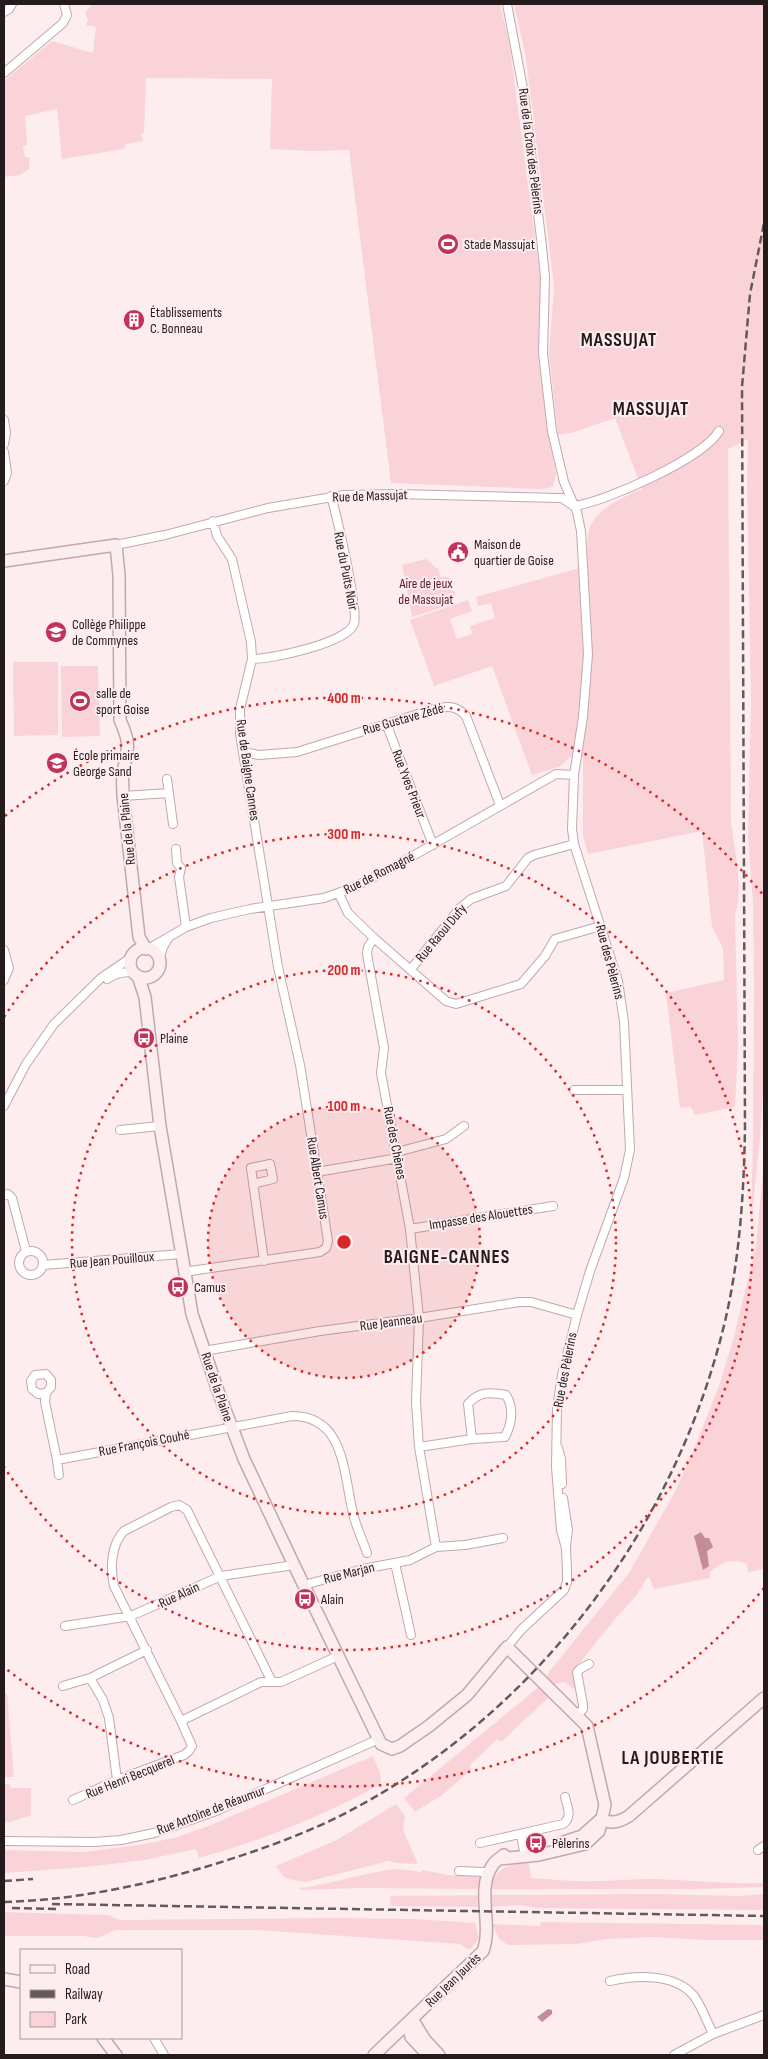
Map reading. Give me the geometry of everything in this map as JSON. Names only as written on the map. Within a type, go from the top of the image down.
[{"type":"street","points":[[4,12],[10,9],[12,4]]},
{"type":"street","points":[[4,73],[63,23],[67,15],[64,4]]},
{"type":"street","name":"Rue de la Croix des Pèlerins","points":[[507,4],[524,94],[542,247],[545,277],[543,354],[552,431],[564,482],[574,506]]},
{"type":"street","points":[[4,420],[6,433],[4,444]]},
{"type":"street","points":[[574,506],[609,495],[688,460],[711,442],[719,431]]},
{"type":"street","points":[[4,452],[7,473],[4,481]]},
{"type":"street","name":"Rue de Massujat","points":[[4,561],[116,544],[268,508],[332,496],[396,494],[557,498],[568,501],[574,506]]},
{"type":"street","name":"Rue du Puits Noir","points":[[252,659],[284,655],[336,640],[347,633],[354,624],[355,612],[352,591],[332,496]]},
{"type":"street","name":"Rue des Pèlerins","points":[[507,1646],[522,1629],[564,1590],[567,1582],[566,1548],[560,1516],[556,1467],[557,1408],[562,1375],[577,1315],[590,1271],[628,1164],[630,1139],[620,995],[613,964],[574,844],[572,829],[574,775],[583,716],[588,654],[581,531],[574,506]]},
{"type":"street","name":"Rue de Baigne Cannes","points":[[213,521],[217,536],[232,559],[251,642],[252,659],[240,714],[243,752],[268,907]]},
{"type":"street","name":"Rue de la Plaine","points":[[116,544],[119,575],[120,720],[127,735],[128,746],[122,777],[139,936],[133,956]]},
{"type":"street","name":"Rue Gustave Zédé","points":[[243,752],[260,755],[290,753],[447,706],[461,710],[466,716],[500,806]]},
{"type":"street","name":"Rue Yves Prieur","points":[[386,723],[433,845]]},
{"type":"street","name":"Rue de Romagné","points":[[147,949],[186,927],[234,912],[339,894],[390,869],[556,774],[574,775]]},
{"type":"street","points":[[168,779],[173,824]]},
{"type":"street","points":[[124,796],[169,793]]},
{"type":"street","name":"Rue Raoul Dufy","points":[[412,969],[464,903],[506,886],[528,858],[534,854],[574,844]]},
{"type":"street","points":[[176,849],[177,863],[181,868],[179,878],[186,927]]},
{"type":"street","points":[[339,894],[348,913],[374,938],[412,969],[446,1001],[456,1004],[517,986],[544,956],[556,939],[600,926]]},
{"type":"street","name":"Rue Albert Camus","points":[[184,1272],[320,1252],[326,1248],[328,1241],[300,1066],[278,968],[268,907]]},
{"type":"street","name":"Rue de la Plaine","points":[[139,936],[147,949]]},
{"type":"street","points":[[94,986],[114,975],[128,972],[142,978],[152,976],[158,970],[163,947],[169,937]]},
{"type":"street","name":"Rue des Chênes","points":[[374,938],[368,947],[367,954],[384,1048],[381,1073],[398,1155],[410,1228],[419,1318],[416,1402],[420,1447],[436,1547]]},
{"type":"street","points":[[4,1106],[26,1064],[54,1024],[94,986],[137,951],[147,949],[156,953],[159,961]]},
{"type":"street","points":[[4,950],[8,968],[4,980]]},
{"type":"street","points":[[133,956],[130,966],[136,975]]},
{"type":"street","name":"Rue de la Plaine","points":[[136,975],[145,997],[160,1126],[192,1314],[231,1427],[294,1566],[382,1743]]},
{"type":"street","name":"Rue de la Plaine","points":[[145,997],[152,976]]},
{"type":"street","points":[[574,1090],[627,1090]]},
{"type":"street","points":[[120,1130],[160,1126]]},
{"type":"street","points":[[317,1172],[398,1155],[446,1139],[464,1126]]},
{"type":"street","points":[[253,1184],[264,1261]]},
{"type":"street","points":[[4,1195],[8,1194],[12,1198],[26,1251],[37,1252],[42,1258],[43,1266]]},
{"type":"street","name":"Impasse des Alouettes","points":[[410,1228],[553,1206]]},
{"type":"street","name":"Rue Jean Pouilloux","points":[[26,1251],[18,1261],[20,1269],[30,1275],[34,1275],[43,1266],[181,1254]]},
{"type":"street","name":"Rue Jeanneau","points":[[204,1351],[320,1331],[519,1302],[532,1302],[577,1315]]},
{"type":"street","points":[[420,1447],[472,1438],[504,1437],[510,1427],[512,1404],[506,1395],[490,1392],[474,1396],[468,1404],[472,1438]]},
{"type":"street","points":[[46,1393],[59,1475]]},
{"type":"street","name":"Rue François Couhé","points":[[57,1460],[297,1416],[316,1420],[324,1425],[337,1443],[354,1518],[367,1553]]},
{"type":"street","points":[[272,1682],[187,1510],[179,1505],[171,1507],[124,1531],[116,1541],[112,1577],[114,1586],[131,1616],[181,1721],[261,1682],[272,1682],[281,1682],[338,1656]]},
{"type":"street","points":[[436,1547],[503,1538]]},
{"type":"street","name":"Rue Marjan","points":[[304,1585],[362,1569],[410,1560],[436,1547]]},
{"type":"street","points":[[396,1563],[411,1635]]},
{"type":"street","name":"Rue Alain","points":[[65,1626],[131,1616],[221,1576],[294,1566]]},
{"type":"street","points":[[382,1743],[392,1748],[400,1746],[455,1706],[467,1695],[507,1646],[577,1716],[589,1731],[593,1757],[605,1799],[601,1819],[613,1822],[625,1818],[764,1698]]},
{"type":"street","points":[[63,1686],[90,1678],[147,1650]]},
{"type":"street","points":[[577,1716],[583,1709],[577,1672],[589,1664]]},
{"type":"street","points":[[90,1678],[103,1700],[109,1718],[117,1780]]},
{"type":"street","name":"Rue Henri Becquerel","points":[[73,1800],[117,1780],[184,1755],[189,1751],[191,1741],[181,1721]]},
{"type":"street","name":"Rue Antoine de Réaumur","points":[[4,1841],[94,1842],[121,1840],[154,1833],[216,1811],[382,1743]]},
{"type":"street","points":[[480,1843],[566,1822],[569,1815],[565,1797]]},
{"type":"street","name":"Rue Jean Jaurès","points":[[374,2055],[484,1951],[486,1939],[486,1889],[492,1866],[499,1859],[524,1853],[585,1844],[599,1831],[601,1819]]},
{"type":"street","points":[[521,1834],[524,1853]]},
{"type":"street","points":[[459,1872],[484,1872],[489,1874]]},
{"type":"street","points":[[610,1981],[628,1977],[649,1977],[671,1981],[692,1994],[713,2034]]},
{"type":"street","points":[[4,1979],[20,1982]]},
{"type":"street","points":[[674,2055],[713,2034],[764,2015]]},
{"type":"street","points":[[410,2021],[411,2037],[424,2052]]},
{"type":"street","points":[[410,2021],[439,2055]]},
{"type":"street","points":[[104,2039],[116,2055]]},
{"type":"street","points":[[155,2039],[164,2055]]},
{"type":"street","points":[[388,2042],[406,2043],[424,2052]]},
{"type":"green space","name":"Stade Massujat","points":[[92,4],[500,4],[509,41],[540,275],[540,360],[546,420],[556,474],[553,486],[540,489],[391,483],[349,150],[270,149],[272,79],[146,78],[144,133],[141,135],[143,141],[126,144],[124,149],[62,159],[57,109],[25,116],[27,145],[23,146],[25,157],[30,157],[29,169],[20,175],[4,177],[4,81],[52,41],[93,53],[96,27],[86,25],[88,19],[85,13]]},
{"type":"green space","points":[[514,4],[764,4],[764,1075],[751,1226],[754,986],[753,903],[748,838],[751,700],[748,439],[728,449],[731,822],[739,894],[735,914],[738,1045],[735,1107],[695,1115],[691,1107],[680,1108],[666,993],[724,980],[723,949],[712,927],[702,831],[588,854],[583,836],[583,757],[571,756],[561,766],[532,775],[492,666],[434,686],[410,620],[468,600],[472,611],[450,619],[457,639],[472,634],[470,626],[495,618],[491,603],[478,606],[476,597],[587,566],[588,534],[598,515],[611,504],[642,489],[615,418],[571,433],[558,435],[549,354],[554,286],[526,58]]},
{"type":"green space","name":"Aire de jeux de Massujat","points":[[426,559],[439,570],[440,577],[448,577],[455,583],[451,589],[456,593],[452,600],[453,604],[412,617],[402,565]]},
{"type":"green space","points":[[13,662],[58,662],[58,735],[14,736]]},
{"type":"green space","name":"salle de sport Goise","points":[[61,666],[98,666],[100,736],[62,737]]},
{"type":"green space","points":[[764,1161],[764,1569],[748,1572],[747,1564],[732,1561],[722,1564],[710,1572],[710,1578],[654,1589],[649,1577],[647,1578],[636,1596],[574,1670],[575,1688],[573,1689],[565,1682],[554,1684],[547,1678],[548,1673],[629,1573],[676,1490],[694,1449],[719,1386],[733,1340],[756,1247]]},
{"type":"green space","points":[[541,1685],[549,1697],[501,1742],[497,1739],[470,1765],[471,1770],[442,1795],[415,1812],[404,1798]]},
{"type":"green space","points":[[7,1693],[14,1777],[4,1777],[4,1695]]},
{"type":"green space","points":[[373,1756],[380,1773],[381,1784],[315,1817],[223,1851],[199,1858],[196,1849],[145,1860],[86,1867],[4,1873],[4,1850],[84,1852],[139,1845],[174,1838],[206,1827]]},
{"type":"green space","points":[[4,1784],[9,1784],[11,1788],[31,1788],[31,1815],[11,1822],[4,1822]]},
{"type":"green space","points":[[396,1804],[405,1816],[403,1830],[418,1864],[389,1861],[306,1882],[288,1879],[283,1876],[276,1866],[337,1840]]},
{"type":"green space","points":[[529,1863],[531,1878],[577,1881],[654,1879],[764,1883],[764,1887],[490,1889],[495,1876],[504,1868]]},
{"type":"green space","points":[[397,1869],[480,1877],[482,1889],[357,1888],[300,1890],[300,1888]]},
{"type":"green space","points":[[657,1894],[739,1896],[764,1894],[764,1910],[537,1908],[520,1905],[490,1907],[391,1906],[390,1896]]},
{"type":"green space","points":[[4,1912],[108,1915],[120,1920],[416,1919],[475,1923],[479,1938],[470,1950],[460,1944],[257,1930],[115,1930],[98,1938],[83,1936],[4,1936]]},
{"type":"green space","points":[[541,1922],[764,1925],[764,1940],[705,1940],[654,1937],[607,1939],[576,1944],[508,1945],[499,1939],[492,1924],[540,1926]]},
{"type":"shaded area","points":[[701,1532],[705,1538],[709,1538],[713,1547],[707,1551],[709,1566],[703,1570],[694,1536]]},
{"type":"shaded area","points":[[548,2009],[552,2010],[552,2014],[542,2022],[537,2017]]},
{"type":"railway","points":[[4,1902],[84,1895],[163,1879],[215,1864],[278,1843],[323,1824],[409,1776],[474,1727],[534,1672],[587,1610],[633,1543],[672,1471],[703,1395],[726,1317],[738,1247],[744,1175],[742,387],[750,294],[764,223]]},
{"type":"railway","points":[[4,1881],[33,1879]]},
{"type":"railway","points":[[52,1904],[764,1916]]},
{"type":"railway","points":[[12,1908],[59,1909]]},
{"type":"place","name":"Stade Massujat","points":[[448,244]]},
{"type":"place","name":"Établissements C. Bonneau","points":[[134,320]]},
{"type":"place","name":"Maison de quartier de Goise","points":[[458,552]]},
{"type":"place","name":"Collège Philippe de Commynes","points":[[56,632]]},
{"type":"place","name":"salle de sport Goise","points":[[80,701]]},
{"type":"place","name":"École primaire George Sand","points":[[57,763]]},
{"type":"place","name":"Plaine","points":[[144,1038]]},
{"type":"place","name":"Camus","points":[[178,1287]]},
{"type":"place","name":"Alain","points":[[305,1599]]},
{"type":"place","name":"Pèlerins","points":[[536,1843]]},
{"type":"district","name":"MASSUJAT","points":[[619,340]]},
{"type":"district","name":"MASSUJAT","points":[[651,409]]},
{"type":"district","name":"BAIGNE-CANNES","points":[[447,1257]]},
{"type":"district","name":"LA JOUBERTIE","points":[[673,1758]]}]
